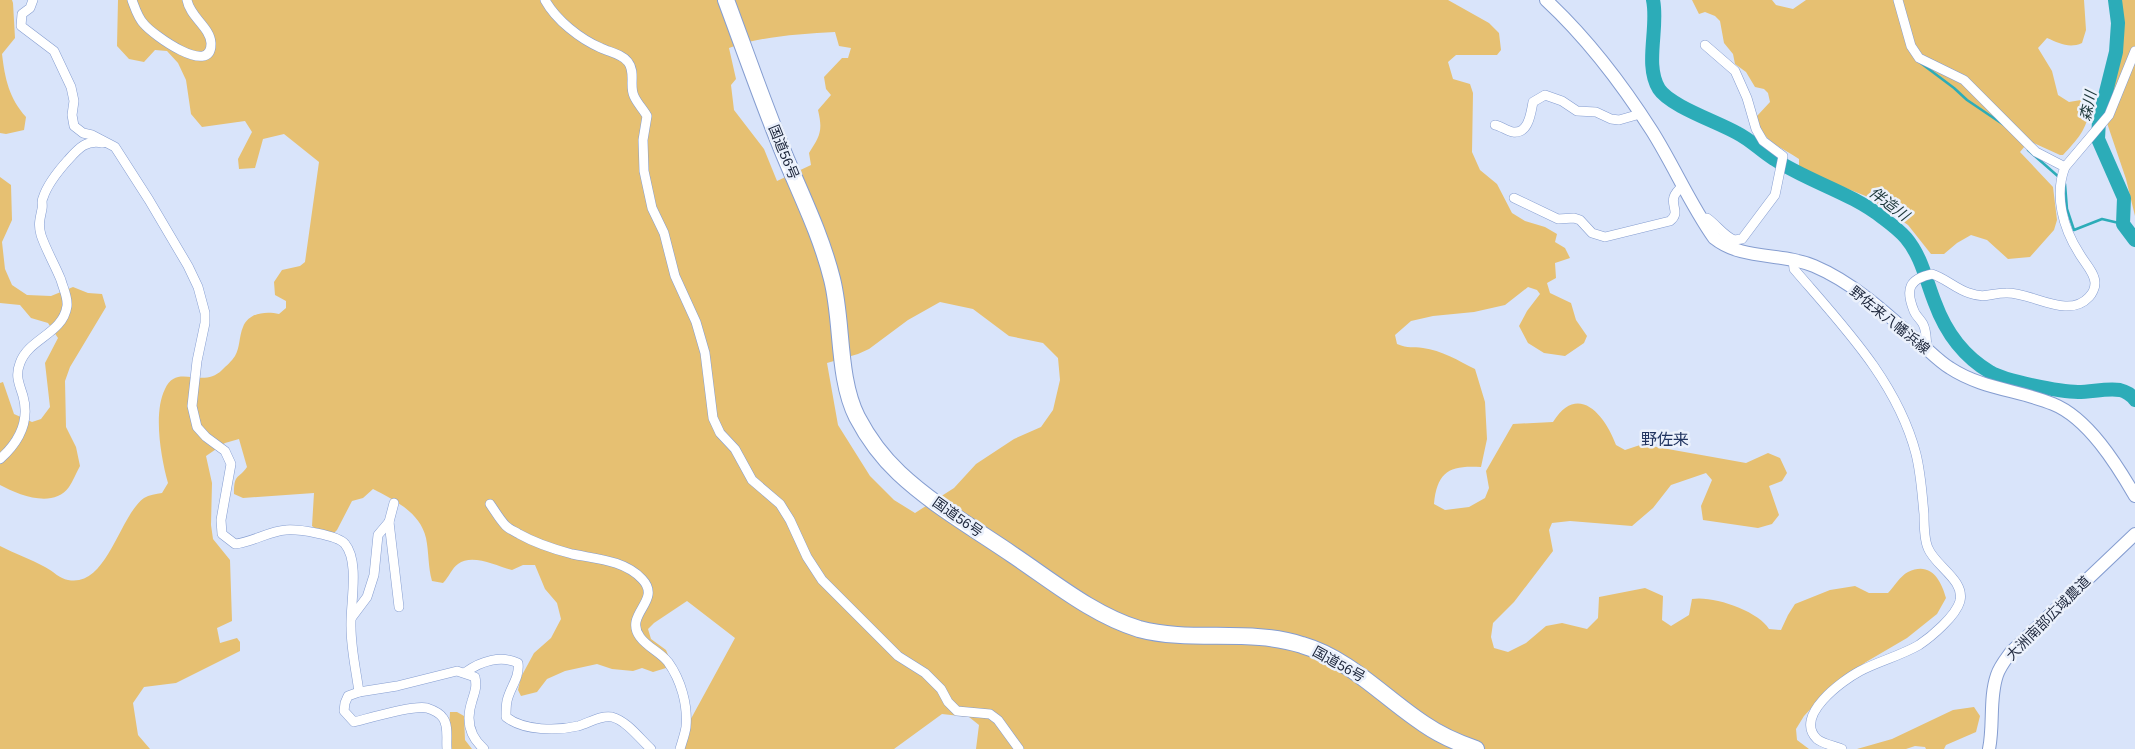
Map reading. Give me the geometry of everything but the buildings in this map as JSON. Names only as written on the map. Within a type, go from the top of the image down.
[{"type":"highway","name":"国道56号","points":[[726,0],[783,152],[820,241],[832,281],[844,373],[856,415],[876,447],[900,474],[941,506],[1079,599],[1113,619],[1140,629],[1174,635],[1234,636],[1300,644],[1332,658],[1363,676],[1424,724],[1455,742],[1476,749]]},
{"type":"main road","name":"野佐来八幡浜線","points":[[1546,0],[1580,34],[1616,79],[1640,114],[1714,238],[1729,248],[1761,256],[1793,259],[1816,267],[1855,290],[1887,314],[1949,368],[1968,378],[2052,403],[2074,416],[2108,454],[2135,496]]},
{"type":"main road","name":"大洲南部広域農道","points":[[1989,749],[1994,688],[1997,675],[2011,652],[2135,534]]},
{"type":"street","points":[[32,0],[30,8],[22,14],[21,26],[54,51],[71,87],[74,100],[72,115],[74,126],[83,133],[92,135],[115,147],[188,266],[202,300],[205,323],[197,361],[192,406],[197,427],[206,437],[225,451],[231,464],[221,520],[222,534],[235,544],[284,530],[323,534],[341,540],[350,552],[353,567],[352,647],[359,692]]},
{"type":"street","points":[[132,0],[144,24],[158,37],[183,52],[197,57],[204,56],[210,51],[211,43],[208,34],[192,13],[187,0]]},
{"type":"street","points":[[545,0],[551,11],[577,33],[598,47],[618,55],[628,62],[632,72],[631,86],[634,96],[647,116],[643,140],[644,171],[652,208],[664,233],[675,276],[696,322],[705,353],[713,418],[720,433],[735,449],[752,480],[780,504],[790,520],[807,557],[822,580],[898,656],[925,673],[941,689],[948,702],[956,711],[990,714],[998,720],[1019,749]]},
{"type":"street","points":[[1898,0],[1911,46],[1919,58],[1964,80],[2036,152],[2065,167]]},
{"type":"street","points":[[1702,220],[1710,219],[1722,233],[1734,240],[1742,239],[1775,195],[1782,159],[1782,156],[1763,140],[1756,129],[1747,98],[1735,71],[1705,45]]},
{"type":"street","points":[[1926,348],[1923,325],[1914,312],[1909,289],[1912,281],[1919,276],[1932,274],[1966,292],[1981,297],[2006,293],[2067,307],[2084,302],[2092,294],[2095,284],[2092,274],[2077,250],[2066,227],[2059,198],[2061,177],[2065,167],[2109,115],[2135,51]]},
{"type":"street","points":[[1495,124],[1513,132],[1526,126],[1530,120],[1533,102],[1545,95],[1577,111],[1596,112],[1611,119],[1619,120],[1640,114]]},
{"type":"street","points":[[0,459],[18,439],[26,418],[26,405],[17,380],[21,360],[24,354],[58,326],[66,308],[67,300],[59,275],[41,235],[38,221],[42,208],[42,199],[62,166],[82,146],[94,141],[115,147]]},
{"type":"street","points":[[1514,198],[1558,219],[1574,218],[1580,220],[1592,233],[1605,237],[1670,222],[1675,218],[1676,214],[1673,197],[1676,191],[1683,186]]},
{"type":"street","points":[[1793,259],[1794,269],[1882,376],[1916,454],[1922,486],[1927,547],[1957,584],[1960,593],[1960,602],[1954,613],[1934,634],[1918,645],[1860,671],[1839,685],[1816,708],[1811,718],[1812,729],[1817,739],[1842,749]]},
{"type":"street","points":[[394,503],[389,522],[399,607]]},
{"type":"street","points":[[490,504],[506,526],[536,543],[630,568],[643,581],[647,590],[648,601],[635,619],[635,629],[641,638],[669,663],[681,686],[685,705],[686,728],[680,749]]},
{"type":"street","points":[[352,617],[367,597],[374,576],[378,535],[389,522]]},
{"type":"street","points":[[466,672],[501,658],[510,659],[518,663],[519,666],[518,676],[507,701],[506,717],[511,721],[535,727],[560,729],[579,726],[604,717],[614,718],[623,723],[651,749]]},
{"type":"street","points":[[446,749],[446,726],[444,719],[437,712],[426,708],[354,722],[344,711],[348,696],[457,671],[466,672],[475,677],[477,685],[468,719],[471,734],[484,749]]},
{"type":"shaded area","points":[[0,0],[12,0],[13,3],[15,38],[2,54],[9,88],[20,110],[26,117],[24,130],[6,134],[0,133]]},
{"type":"shaded area","points":[[118,0],[1448,0],[1489,23],[1499,33],[1501,50],[1497,55],[1456,55],[1448,62],[1453,79],[1470,84],[1473,93],[1472,152],[1480,170],[1497,184],[1512,213],[1525,221],[1545,227],[1557,234],[1555,242],[1565,248],[1570,258],[1555,263],[1556,278],[1547,283],[1550,293],[1571,303],[1576,320],[1587,336],[1584,343],[1565,356],[1544,353],[1528,343],[1519,326],[1527,311],[1540,294],[1537,290],[1528,287],[1505,305],[1474,312],[1433,316],[1411,321],[1395,335],[1397,344],[1430,349],[1450,356],[1475,369],[1485,402],[1487,439],[1481,467],[1461,467],[1447,472],[1438,484],[1434,504],[1445,510],[1469,507],[1485,498],[1489,488],[1486,471],[1513,424],[1553,422],[1562,410],[1572,404],[1590,407],[1605,423],[1616,445],[1625,450],[1640,445],[1651,446],[1746,463],[1768,453],[1780,458],[1787,473],[1782,481],[1769,486],[1779,515],[1772,524],[1758,528],[1703,520],[1701,506],[1712,480],[1706,473],[1671,485],[1653,508],[1632,526],[1570,521],[1552,523],[1549,530],[1553,551],[1514,602],[1493,623],[1491,637],[1494,648],[1508,652],[1526,643],[1546,626],[1562,623],[1587,629],[1598,618],[1599,597],[1645,588],[1663,596],[1662,620],[1671,626],[1689,615],[1692,599],[1701,598],[1734,606],[1756,616],[1769,629],[1781,630],[1795,604],[1830,590],[1855,586],[1869,593],[1888,593],[1902,576],[1916,569],[1928,570],[1933,574],[1941,584],[1946,598],[1937,614],[1907,638],[1866,662],[1829,689],[1804,716],[1796,729],[1797,740],[1809,749],[976,749],[979,725],[969,717],[942,714],[894,749],[677,749],[681,737],[735,638],[687,601],[648,629],[651,639],[666,650],[671,662],[666,668],[653,672],[642,668],[633,671],[612,669],[597,664],[565,671],[547,679],[537,692],[521,696],[518,690],[521,677],[534,653],[551,638],[561,619],[557,603],[545,589],[535,565],[523,565],[512,570],[485,561],[470,560],[456,566],[443,583],[432,581],[426,538],[418,521],[405,508],[373,489],[363,498],[352,501],[333,534],[319,531],[312,526],[314,493],[243,498],[234,494],[237,477],[247,467],[239,439],[225,443],[206,456],[212,483],[211,525],[213,539],[230,560],[232,621],[217,628],[220,643],[237,638],[240,642],[240,651],[176,683],[144,687],[133,703],[138,735],[150,749],[0,749],[0,546],[40,564],[59,577],[68,580],[81,580],[93,573],[103,562],[135,507],[144,498],[162,493],[168,483],[159,436],[159,410],[161,399],[170,381],[176,377],[183,376],[206,378],[222,370],[235,356],[243,327],[249,318],[264,313],[279,314],[286,308],[286,301],[275,295],[274,282],[282,270],[300,266],[305,262],[319,162],[284,134],[263,139],[255,168],[239,169],[238,159],[252,132],[245,121],[202,127],[191,114],[186,80],[178,63],[167,51],[155,50],[144,62],[129,59],[117,46]],"holes":[[[835,32],[839,46],[851,48],[848,58],[842,58],[824,77],[826,89],[831,95],[818,110],[820,133],[809,153],[811,165],[777,181],[764,149],[734,110],[731,85],[736,79],[729,48],[768,38]],[[940,302],[973,309],[1009,336],[1043,343],[1058,358],[1060,380],[1053,410],[1041,427],[1014,439],[976,464],[954,488],[915,513],[894,500],[870,476],[838,425],[827,363],[869,349],[908,320]]]},
{"type":"shaded area","points":[[1692,0],[1772,0],[1776,5],[1793,9],[1806,0],[2084,0],[2086,30],[2082,43],[2068,45],[2047,38],[2038,48],[2052,71],[2058,95],[2069,102],[2081,100],[2088,103],[2085,125],[2063,155],[2029,141],[2020,152],[2053,187],[2057,220],[2054,230],[2030,257],[2008,259],[1987,240],[1971,235],[1957,243],[1944,254],[1931,254],[1908,225],[1868,197],[1821,178],[1799,166],[1799,159],[1767,138],[1759,125],[1757,116],[1770,102],[1768,93],[1764,89],[1755,87],[1746,72],[1735,64],[1733,54],[1724,43],[1720,21],[1715,16],[1705,12],[1699,14]]},
{"type":"shaded area","points":[[2114,0],[2135,0],[2135,216],[2126,179],[2107,123],[2098,111],[2106,75],[2116,60],[2121,37],[2120,6]]},
{"type":"shaded area","points":[[0,177],[11,185],[12,220],[2,242],[5,269],[12,285],[27,295],[51,296],[73,287],[88,293],[102,294],[106,307],[70,367],[65,381],[66,427],[76,447],[80,466],[69,487],[62,494],[45,499],[26,496],[0,485],[0,383],[3,382],[14,414],[32,422],[41,419],[50,407],[45,363],[58,338],[48,323],[31,318],[20,305],[0,303]]},
{"type":"shaded area","points":[[1974,707],[1980,716],[1976,732],[1946,745],[1944,749],[1926,749],[1925,747],[1915,746],[1906,749],[1857,749],[1892,739],[1953,710]]},
{"type":"shaded area","points":[[450,712],[457,712],[464,716],[465,740],[472,749],[442,749],[449,732]]},
{"type":"waterway","name":"伴造川","points":[[1653,0],[1652,57],[1655,79],[1659,89],[1673,101],[1742,136],[1787,167],[1857,201],[1895,228],[1906,238],[1916,253],[1939,314],[1950,334],[1956,343],[1980,366],[1997,375],[2046,388],[2070,392],[2120,390],[2132,396],[2135,400]]},
{"type":"waterway","name":"森川","points":[[2115,0],[2118,23],[2116,52],[2099,120],[2098,139],[2124,198],[2123,224],[2135,240]]},
{"type":"waterway","points":[[1918,61],[1967,100],[2004,125]]},
{"type":"waterway","points":[[2028,150],[2060,178]]},
{"type":"waterway","points":[[2065,184],[2067,209],[2074,230],[2102,219],[2123,224]]},
{"type":"district","name":"野佐来","points":[[1665,439]]}]
